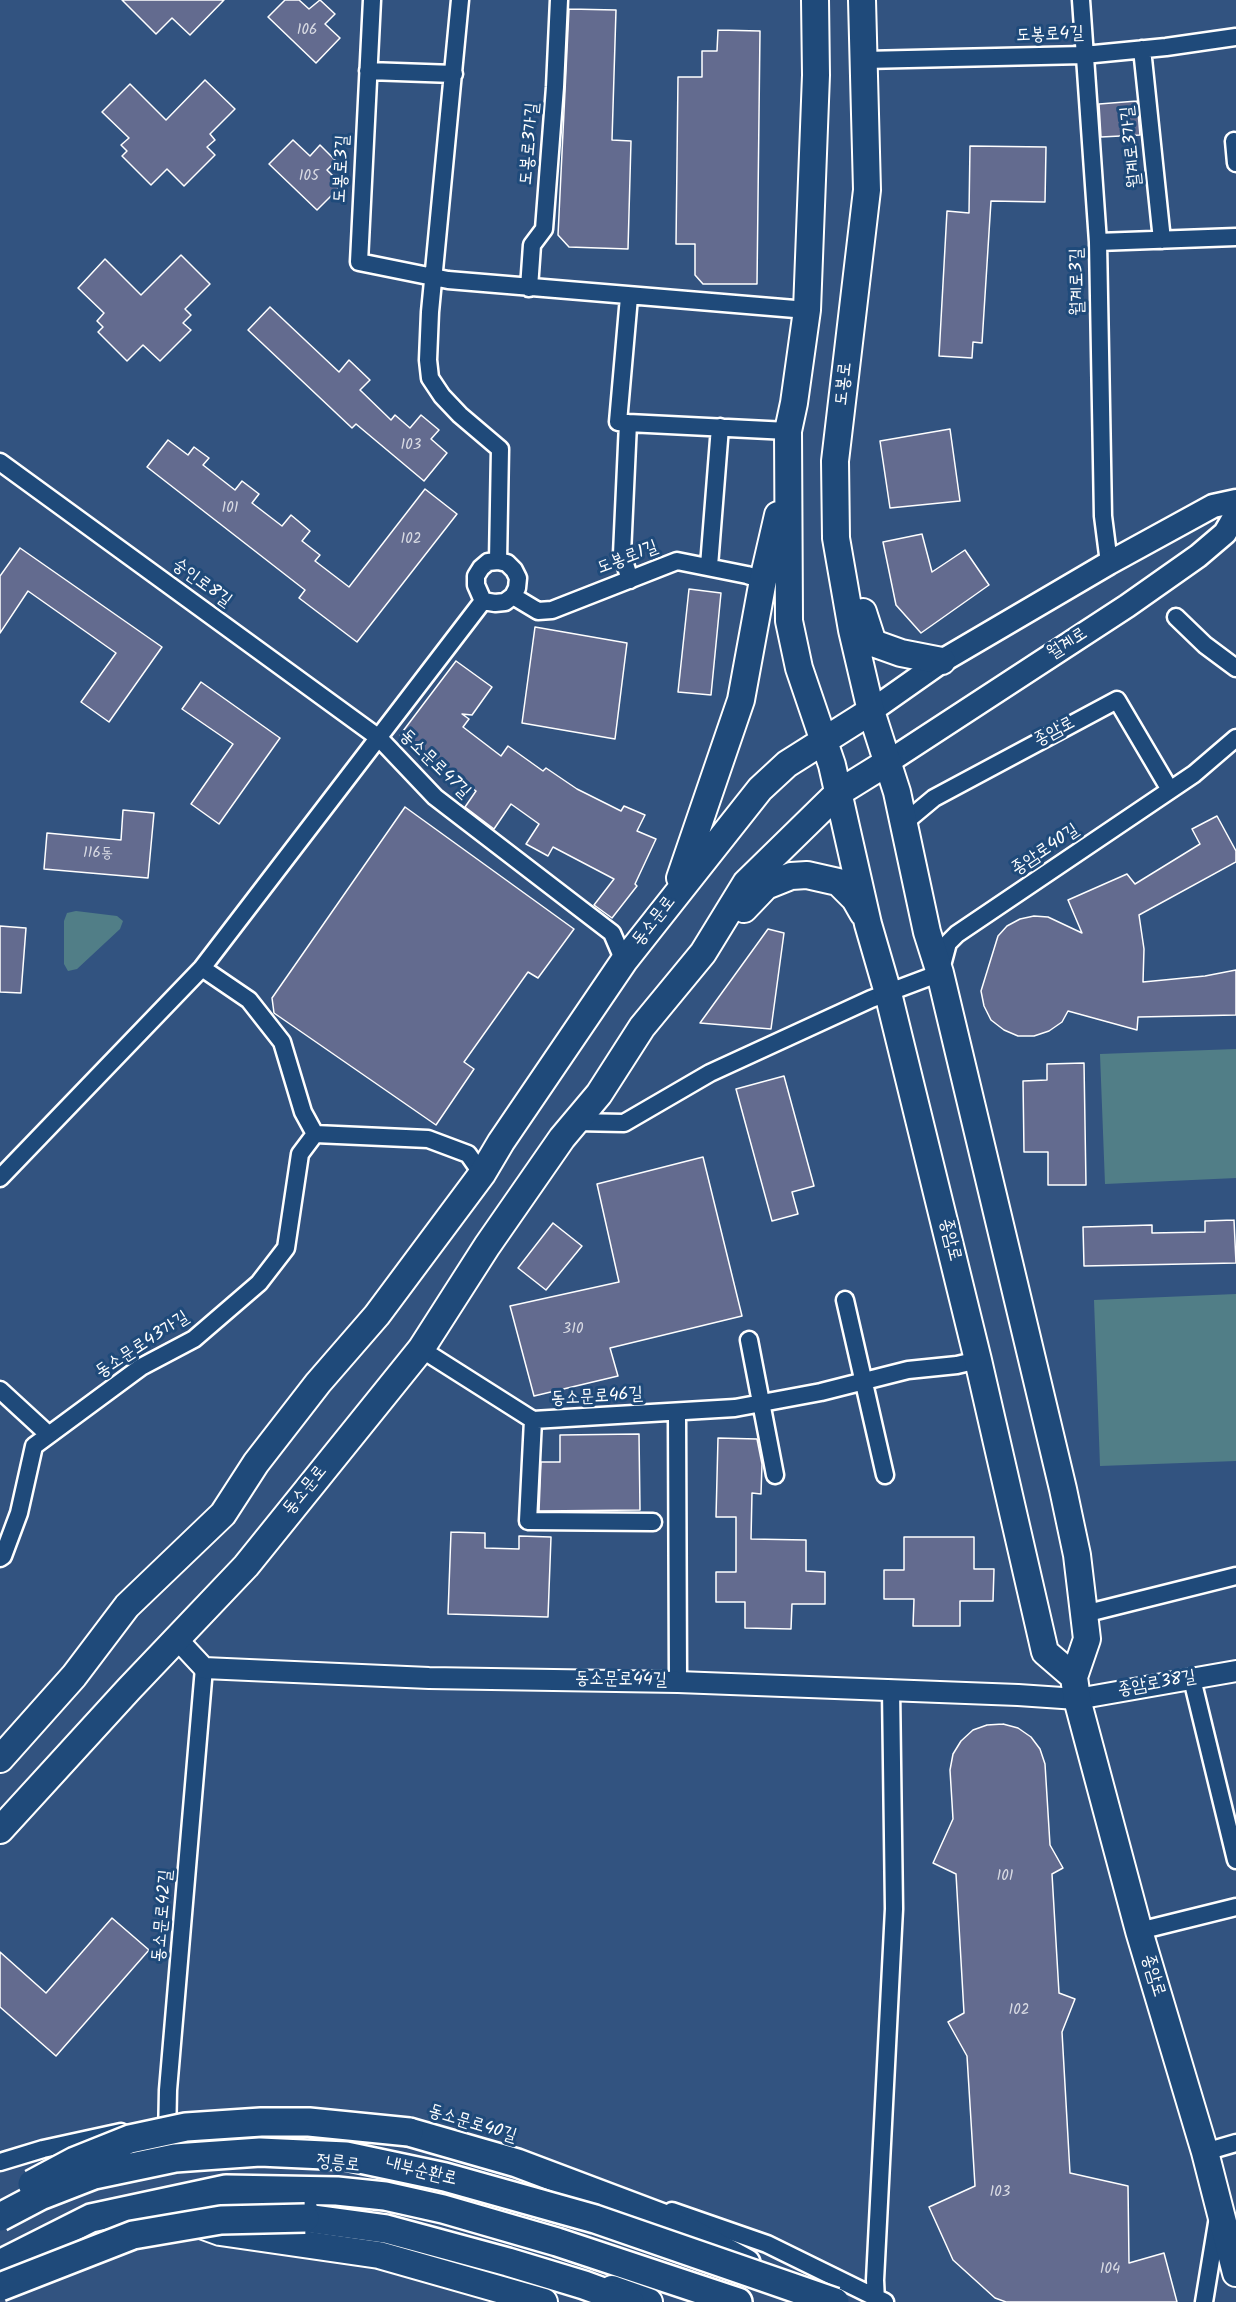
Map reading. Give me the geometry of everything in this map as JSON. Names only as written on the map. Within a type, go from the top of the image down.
[{"type":"highway","points":[[0,2201],[75,2161],[130,2139],[186,2127],[261,2122],[309,2122],[409,2132],[517,2163],[668,2220],[815,2302]]},
{"type":"highway","name":"내부순환로","points":[[0,2218],[40,2196],[94,2175],[175,2158],[260,2152],[346,2156],[445,2177],[595,2219],[835,2302]]},
{"type":"highway","name":"내부순환로","points":[[0,2264],[91,2218],[226,2189],[337,2191],[385,2196],[454,2213],[557,2242],[738,2302]]},
{"type":"highway","points":[[0,2287],[133,2235],[221,2220],[305,2218],[386,2229],[530,2269],[630,2302]]},
{"type":"main road","points":[[814,0],[816,75],[807,310],[788,431],[789,621],[799,668],[832,765],[838,793]]},
{"type":"main road","name":"도봉로","points":[[862,0],[867,190],[835,461],[836,538],[852,630],[871,711],[888,762]]},
{"type":"main road","points":[[835,461],[852,561],[866,623],[873,643],[901,653],[942,661]]},
{"type":"main road","points":[[670,901],[688,858],[741,700],[763,580],[787,476]]},
{"type":"main road","points":[[871,711],[942,661],[1109,564],[1212,506],[1236,501]]},
{"type":"main road","name":"월계로","points":[[888,762],[1117,612],[1198,556],[1225,533],[1236,514]]},
{"type":"main road","name":"동소문로","points":[[0,1758],[74,1677],[127,1606],[223,1514],[256,1463],[318,1383],[377,1315],[482,1174],[501,1142],[624,961],[759,789],[787,764],[871,711]]},
{"type":"main road","points":[[888,762],[1077,1555],[1087,1639],[1076,1688]]},
{"type":"main road","name":"동소문로","points":[[0,1830],[246,1566],[421,1348],[487,1246],[575,1122],[599,1094],[642,1027],[703,953],[746,883],[807,820],[838,793],[888,762]]},
{"type":"main road","name":"종암로","points":[[838,793],[868,924],[888,993],[978,1360],[1046,1652],[1076,1688],[1139,1931],[1205,2151],[1236,2273]]},
{"type":"main road","points":[[703,953],[766,886],[791,876],[807,875],[837,882],[855,899],[868,924]]},
{"type":"main road","name":"정릉로","points":[[0,2218],[108,2175],[166,2167],[270,2159],[353,2164],[451,2185],[522,2205],[668,2252],[809,2302]]},
{"type":"main road","points":[[0,2278],[84,2231],[211,2200],[348,2212],[522,2258],[649,2302]]},
{"type":"main road","points":[[164,2212],[220,2232],[379,2254],[544,2302]]},
{"type":"street","name":"도봉로3길","points":[[372,0],[359,262],[435,278],[628,297],[807,310]]},
{"type":"street","points":[[460,0],[430,312],[428,360],[430,378],[442,396],[460,415],[500,449],[498,561]]},
{"type":"street","name":"도봉로3가길","points":[[530,288],[532,245],[544,229],[560,0]]},
{"type":"street","name":"월계로3길","points":[[1081,0],[1098,242],[1103,516],[1109,564]]},
{"type":"street","name":"도봉로4길","points":[[864,60],[1084,55],[1236,37]]},
{"type":"street","name":"월계로3가길","points":[[1142,49],[1162,240]]},
{"type":"street","points":[[368,71],[454,74]]},
{"type":"street","points":[[1234,141],[1236,163]]},
{"type":"street","points":[[1098,242],[1236,237]]},
{"type":"street","points":[[628,297],[618,422],[788,431]]},
{"type":"street","points":[[628,423],[622,554],[630,580]]},
{"type":"street","points":[[709,566],[720,427]]},
{"type":"street","name":"숭인로8길","points":[[0,462],[379,738]]},
{"type":"street","points":[[498,561],[507,564],[518,578],[513,596],[505,602],[483,601],[476,585],[476,576],[481,568],[488,562],[498,561]]},
{"type":"street","name":"도봉로1길","points":[[513,596],[538,611],[552,610],[677,561],[709,566],[763,580]]},
{"type":"street","points":[[379,738],[483,601]]},
{"type":"street","points":[[1176,618],[1205,645],[1236,668]]},
{"type":"street","name":"종암로","points":[[904,823],[934,798],[1117,700],[1170,790]]},
{"type":"street","name":"동소문로47길","points":[[0,1178],[202,968],[379,738],[435,797],[612,933],[624,961]]},
{"type":"street","name":"종암로40길","points":[[940,973],[948,943],[957,934],[1194,774],[1236,738]]},
{"type":"street","points":[[202,968],[249,1000],[282,1042],[303,1112],[315,1134],[428,1138],[468,1154],[482,1174]]},
{"type":"street","points":[[575,1122],[624,1123],[710,1073],[888,993],[940,973]]},
{"type":"street","name":"동소문로43가길","points":[[0,1558],[3,1556],[19,1512],[34,1446],[141,1367],[194,1339],[259,1283],[286,1248],[300,1154],[315,1134]]},
{"type":"street","points":[[845,1300],[885,1475]]},
{"type":"street","points":[[749,1340],[775,1475]]},
{"type":"street","name":"동소문로46길","points":[[421,1348],[533,1420],[735,1408],[821,1392],[908,1370],[957,1365],[978,1360]]},
{"type":"street","points":[[0,1390],[48,1435]]},
{"type":"street","points":[[677,1413],[678,1682]]},
{"type":"street","points":[[533,1420],[528,1526],[653,1522]]},
{"type":"street","points":[[1084,1614],[1236,1576]]},
{"type":"street","points":[[177,1639],[204,1668]]},
{"type":"street","name":"동소문로44길","points":[[204,1668],[429,1678],[678,1682],[891,1689],[1076,1688]]},
{"type":"street","name":"동소문로42길","points":[[166,2167],[167,2122],[204,1668]]},
{"type":"street","name":"종암로38길","points":[[1076,1688],[1192,1679],[1236,1671]]},
{"type":"street","points":[[1192,1679],[1236,1860]]},
{"type":"street","points":[[879,2300],[875,2280],[894,1909],[891,1689]]},
{"type":"street","points":[[1139,1931],[1236,1907]]},
{"type":"street","name":"동소문로40길","points":[[0,2162],[43,2149],[167,2122],[302,2114],[428,2130],[767,2244],[879,2300]]},
{"type":"street","points":[[1205,2151],[1236,2143]]},
{"type":"street","points":[[1204,2302],[1219,2207]]},
{"type":"green space","points":[[76,911],[117,916],[123,921],[120,929],[77,969],[68,971],[64,964],[64,921],[67,913]]},
{"type":"green space","points":[[1236,1049],[1236,1178],[1105,1184],[1100,1054]]},
{"type":"green space","points":[[1236,1294],[1236,1461],[1100,1466],[1094,1300]]},
{"type":"building","points":[[122,0],[224,0],[190,35],[172,18],[156,34]]},
{"type":"building","points":[[285,0],[299,0],[309,9],[320,0],[335,14],[325,24],[340,38],[316,63],[268,17]]},
{"type":"building","points":[[569,9],[616,10],[612,140],[631,141],[628,249],[569,247],[558,235]]},
{"type":"building","points":[[718,30],[760,31],[757,284],[703,284],[695,275],[695,244],[676,244],[678,77],[702,77],[702,51],[717,51]]},
{"type":"building","points":[[205,80],[235,109],[210,134],[215,140],[207,147],[215,155],[184,186],[167,169],[151,185],[122,156],[127,151],[121,145],[129,138],[102,112],[130,84],[166,120]]},
{"type":"building","points":[[1137,101],[1140,135],[1101,137],[1099,104]]},
{"type":"building","points":[[293,140],[310,156],[320,145],[336,161],[327,170],[342,185],[317,210],[269,164]]},
{"type":"building","points":[[970,146],[1046,147],[1045,202],[991,201],[982,343],[973,342],[972,358],[939,356],[947,211],[969,213]]},
{"type":"building","points":[[181,255],[210,284],[185,309],[191,315],[183,323],[191,330],[160,361],[143,345],[127,361],[98,332],[103,327],[97,321],[104,313],[78,288],[105,259],[141,295]]},
{"type":"building","points":[[270,307],[339,372],[349,360],[370,380],[360,390],[391,420],[395,415],[410,428],[421,415],[439,430],[431,439],[447,453],[424,481],[356,424],[352,428],[248,330]]},
{"type":"building","points":[[950,429],[960,501],[890,508],[880,441]]},
{"type":"building","points":[[168,440],[188,455],[194,447],[209,458],[203,465],[235,490],[242,481],[259,494],[252,503],[282,526],[291,515],[310,531],[302,541],[320,555],[315,561],[349,587],[425,489],[457,514],[357,642],[299,598],[305,590],[147,467]]},
{"type":"building","points":[[922,534],[932,572],[965,550],[989,585],[921,633],[896,605],[883,542]]},
{"type":"building","points":[[20,548],[162,647],[109,722],[81,702],[116,653],[28,591],[0,633],[0,576]]},
{"type":"building","points":[[689,589],[721,593],[711,695],[678,692]]},
{"type":"building","points":[[535,627],[627,643],[615,739],[522,723]]},
{"type":"building","points":[[456,661],[492,687],[472,715],[462,714],[469,719],[463,727],[501,756],[508,746],[543,771],[546,768],[577,789],[621,811],[624,806],[645,815],[637,831],[656,839],[635,884],[637,886],[612,918],[594,905],[614,879],[553,847],[548,856],[526,844],[539,824],[511,804],[494,829],[465,807],[476,791],[400,735]]},
{"type":"building","points":[[201,682],[280,738],[219,824],[191,804],[233,744],[182,709]]},
{"type":"building","points":[[405,807],[574,929],[538,978],[528,972],[464,1062],[474,1069],[436,1125],[274,1013],[272,998]]},
{"type":"building","points":[[123,810],[154,813],[148,878],[44,869],[47,833],[121,840]]},
{"type":"building","points":[[1217,816],[1236,851],[1236,862],[1139,915],[1144,949],[1143,982],[1205,976],[1236,970],[1236,1015],[1138,1017],[1137,1030],[1068,1011],[1062,1022],[1049,1031],[1034,1036],[1018,1036],[1004,1030],[991,1020],[984,1006],[981,991],[998,936],[1007,926],[1020,919],[1034,916],[1048,917],[1082,933],[1068,900],[1127,874],[1135,884],[1200,844],[1192,829]]},
{"type":"building","points":[[0,926],[26,928],[21,993],[0,992]]},
{"type":"building","points":[[768,929],[784,933],[771,1029],[700,1023]]},
{"type":"building","points":[[1084,1063],[1086,1185],[1048,1185],[1048,1152],[1024,1152],[1023,1081],[1047,1080],[1047,1064]]},
{"type":"building","points":[[784,1076],[814,1186],[792,1192],[798,1214],[772,1221],[736,1089]]},
{"type":"building","points":[[703,1157],[742,1316],[610,1348],[618,1376],[534,1396],[510,1306],[619,1282],[597,1184]]},
{"type":"building","points":[[1234,1220],[1236,1263],[1084,1266],[1083,1227],[1152,1225],[1152,1233],[1205,1232],[1205,1221]]},
{"type":"building","points":[[553,1223],[582,1246],[546,1290],[518,1268]]},
{"type":"building","points":[[639,1434],[640,1510],[539,1511],[541,1462],[560,1462],[560,1435]]},
{"type":"building","points":[[718,1438],[757,1439],[762,1464],[761,1494],[752,1493],[751,1539],[806,1540],[806,1571],[825,1572],[825,1604],[792,1604],[791,1629],[745,1628],[745,1602],[716,1602],[716,1572],[736,1572],[736,1517],[716,1517]]},
{"type":"building","points":[[451,1532],[485,1533],[485,1548],[519,1549],[519,1536],[551,1537],[548,1617],[448,1614]]},
{"type":"building","points":[[904,1537],[974,1537],[974,1569],[994,1569],[993,1601],[960,1601],[960,1626],[913,1626],[914,1599],[884,1599],[884,1570],[904,1570]]},
{"type":"building","points":[[1003,1724],[1018,1728],[1031,1737],[1040,1749],[1045,1764],[1050,1845],[1063,1868],[1052,1874],[1059,1993],[1075,1999],[1062,2032],[1070,2173],[1128,2186],[1129,2263],[1164,2253],[1177,2302],[1006,2302],[995,2298],[953,2260],[929,2207],[975,2186],[967,2056],[948,2022],[964,2013],[956,1874],[933,1863],[953,1819],[950,1770],[953,1754],[961,1741],[973,1730],[987,1725]]},
{"type":"building","points":[[112,1918],[149,1950],[56,2056],[0,2007],[0,1952],[46,1993]]}]
